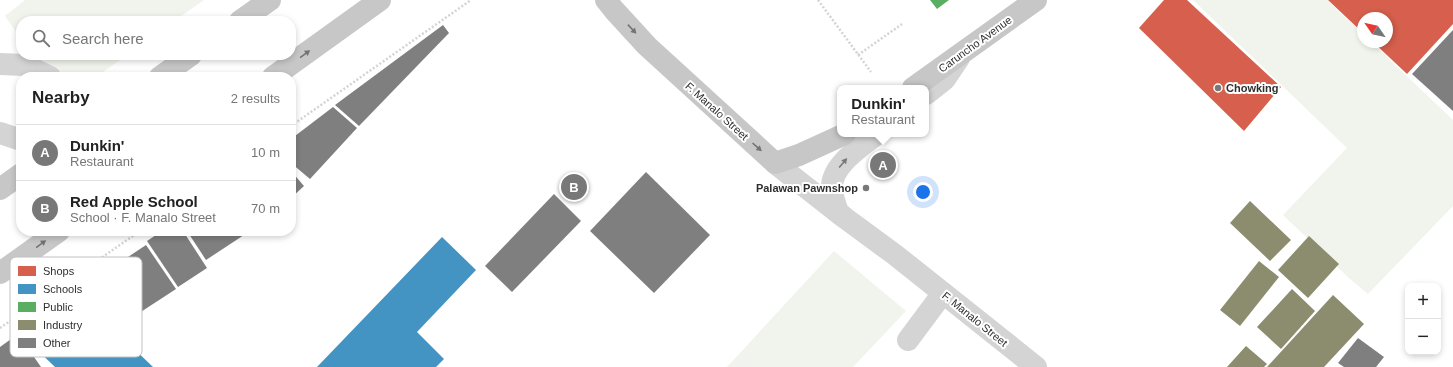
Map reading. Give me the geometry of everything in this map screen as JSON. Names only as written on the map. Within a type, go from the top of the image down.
[{"type":"main road","points":[[247,16],[270,0]]},
{"type":"main road","points":[[280,72],[380,0]]},
{"type":"main road","name":"F. Manalo Street","points":[[606,0],[647,46],[775,163]]},
{"type":"main road","name":"Caruncho Avenue","points":[[917,85],[1036,0]]},
{"type":"main road","points":[[167,72],[184,60]]},
{"type":"main road","points":[[775,163],[800,155],[839,137]]},
{"type":"main road","points":[[0,189],[16,178]]},
{"type":"main road","points":[[22,257],[51,236]]},
{"type":"main road","points":[[0,273],[10,266]]},
{"type":"street","points":[[929,92],[944,79],[962,54]]},
{"type":"street","points":[[0,64],[25,65],[40,72]]},
{"type":"street","points":[[0,133],[16,138]]},
{"type":"street","points":[[838,212],[833,196],[832,186],[836,172],[845,160],[873,137]]},
{"type":"street","name":"F. Manalo Street","points":[[775,163],[894,254],[1036,367]]},
{"type":"street","points":[[908,340],[943,293]]},
{"type":"path","points":[[296,122],[471,0]]},
{"type":"path","points":[[818,0],[871,72]]},
{"type":"path","points":[[858,55],[902,24]]},
{"type":"path","points":[[102,257],[133,236]]},
{"type":"path","points":[[0,328],[10,321]]},
{"type":"shaded area","points":[[25,0],[204,0],[181,16],[16,16],[16,32],[5,16]]},
{"type":"shaded area","points":[[1193,0],[1327,0],[1357,28],[1357,48],[1377,48],[1453,120],[1453,206],[1368,294],[1350,279],[1283,215],[1347,148]]},
{"type":"shaded area","points":[[35,60],[120,60],[103,72],[44,72]]},
{"type":"shaded area","points":[[834,251],[906,311],[853,367],[727,367]]},
{"type":"building: Shops","points":[[1164,0],[1187,0],[1281,87],[1244,131],[1139,28]]},
{"type":"building: Shops","points":[[1328,0],[1453,0],[1453,24],[1407,74],[1379,48],[1393,48],[1393,12],[1357,12],[1357,27]]},
{"type":"building: Schools","points":[[442,237],[476,270],[417,332],[444,359],[436,367],[317,367]]},
{"type":"building: Schools","points":[[142,356],[153,367],[55,367],[45,357]]},
{"type":"building: Public","points":[[930,0],[949,0],[937,9]]},
{"type":"building: Industry","points":[[1250,201],[1291,240],[1270,261],[1230,223]]},
{"type":"building: Industry","points":[[1309,236],[1339,264],[1308,298],[1278,270]]},
{"type":"building: Industry","points":[[1259,261],[1279,277],[1240,326],[1220,310]]},
{"type":"building: Industry","points":[[1292,289],[1315,311],[1281,349],[1257,327]]},
{"type":"building: Industry","points":[[1333,295],[1364,324],[1324,367],[1267,367]]},
{"type":"building: Industry","points":[[1246,346],[1267,364],[1264,367],[1227,367]]},
{"type":"building: Other","points":[[443,25],[449,33],[359,126],[335,105]]},
{"type":"building: Other","points":[[1453,30],[1453,111],[1412,74]]},
{"type":"building: Other","points":[[333,107],[357,128],[310,179],[296,167],[296,135]]},
{"type":"building: Other","points":[[646,172],[710,235],[654,293],[590,231]]},
{"type":"building: Other","points":[[296,177],[304,186],[296,193]]},
{"type":"building: Other","points":[[554,194],[581,221],[512,292],[485,266]]},
{"type":"building: Other","points":[[154,236],[186,236],[207,268],[178,287],[147,241]]},
{"type":"building: Other","points":[[190,236],[242,236],[206,260]]},
{"type":"building: Other","points":[[146,245],[176,289],[142,311],[142,257],[128,257]]},
{"type":"building: Other","points":[[1358,338],[1384,357],[1376,367],[1344,367],[1338,363]]},
{"type":"building: Other","points":[[10,340],[10,357],[34,357],[41,367],[0,367],[0,347]]},
{"type":"place","name":"Chowking","points":[[1218,88]]},
{"type":"place","name":"Dunkin'","points":[[883,165]]},
{"type":"place","name":"Red Apple School","points":[[574,187]]},
{"type":"place","name":"Palawan Pawnshop","points":[[866,188]]}]
